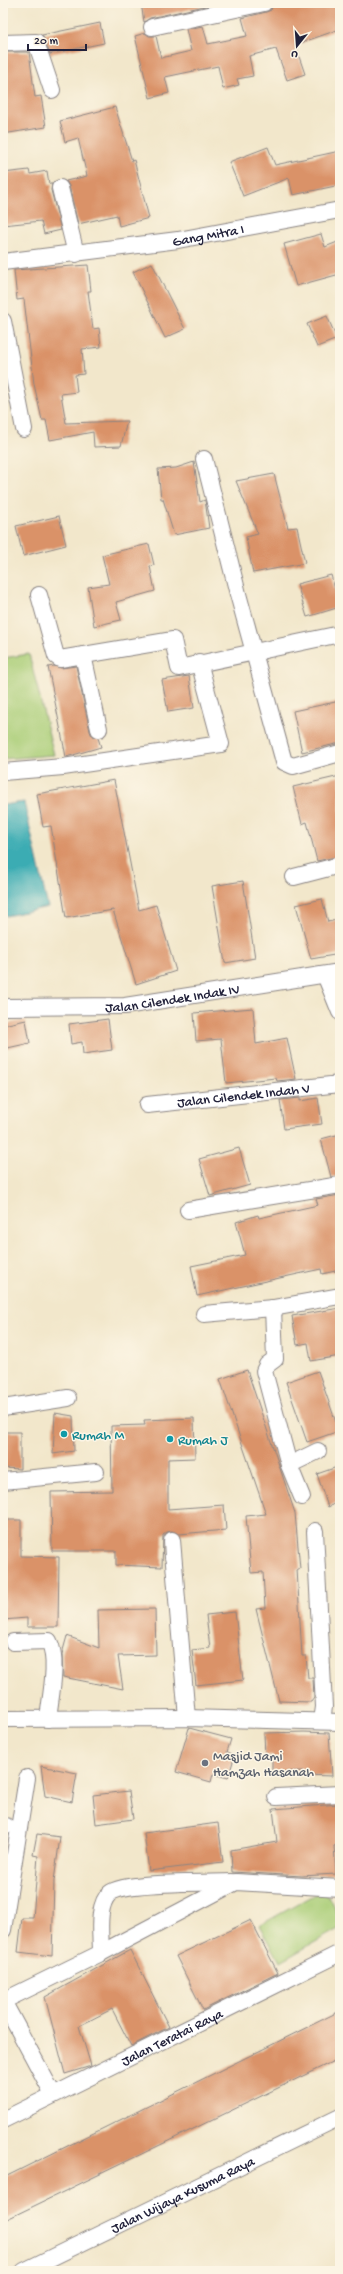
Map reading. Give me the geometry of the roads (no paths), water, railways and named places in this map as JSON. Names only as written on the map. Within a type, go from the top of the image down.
[{"type":"street","points":[[152,27],[264,3]]},
{"type":"street","points":[[3,42],[32,40],[36,42],[52,90]]},
{"type":"street","points":[[60,188],[76,254]]},
{"type":"street","name":"Gang Mitra I","points":[[3,262],[76,254],[241,229],[340,210]]},
{"type":"street","points":[[3,321],[24,429]]},
{"type":"street","points":[[204,459],[253,652],[284,762],[292,766],[340,753]]},
{"type":"street","points":[[40,596],[56,656],[64,658],[172,640],[179,668],[199,662],[340,634]]},
{"type":"street","points":[[83,655],[99,729]]},
{"type":"street","points":[[3,772],[63,767],[221,744],[199,662]]},
{"type":"street","points":[[294,877],[340,865]]},
{"type":"street","points":[[332,974],[340,1012]]},
{"type":"street","name":"Jalan Cilendek Indak IV","points":[[3,1007],[126,1006],[332,974]]},
{"type":"street","name":"Jalan Cilendek Indah V","points":[[147,1105],[340,1084]]},
{"type":"street","points":[[188,1210],[340,1185]]},
{"type":"street","points":[[204,1314],[273,1308],[340,1296]]},
{"type":"street","points":[[273,1308],[275,1359],[267,1365],[264,1371],[289,1465],[302,1497]]},
{"type":"street","points":[[3,1408],[68,1398]]},
{"type":"street","points":[[289,1465],[318,1451]]},
{"type":"street","points":[[3,1480],[96,1472]]},
{"type":"street","points":[[315,1531],[324,1707],[322,1721]]},
{"type":"street","points":[[172,1540],[187,1718]]},
{"type":"street","points":[[13,1642],[49,1641],[53,1648],[53,1672],[48,1719]]},
{"type":"street","points":[[3,1719],[187,1718],[340,1722]]},
{"type":"street","points":[[3,1930],[27,1778]]},
{"type":"street","points":[[276,1797],[340,1794]]},
{"type":"street","points":[[54,2094],[3,2001],[101,1953],[236,1882]]},
{"type":"street","points":[[101,1953],[102,1905],[110,1893],[119,1888],[145,1885],[236,1882],[340,1888]]},
{"type":"street","name":"Jalan Teratai Raya","points":[[3,2120],[340,1953]]},
{"type":"street","name":"Jalan Wijaya Kusuma Raya","points":[[24,2271],[340,2117]]},
{"type":"water","points":[[24,802],[48,907],[6,916],[3,903],[3,805]]},
{"type":"place","name":"Rumah M","points":[[64,1434]]},
{"type":"place","name":"Rumah J","points":[[170,1439]]},
{"type":"place","name":"Masjid Jami Hamzah Hasanah","points":[[205,1763]]}]
